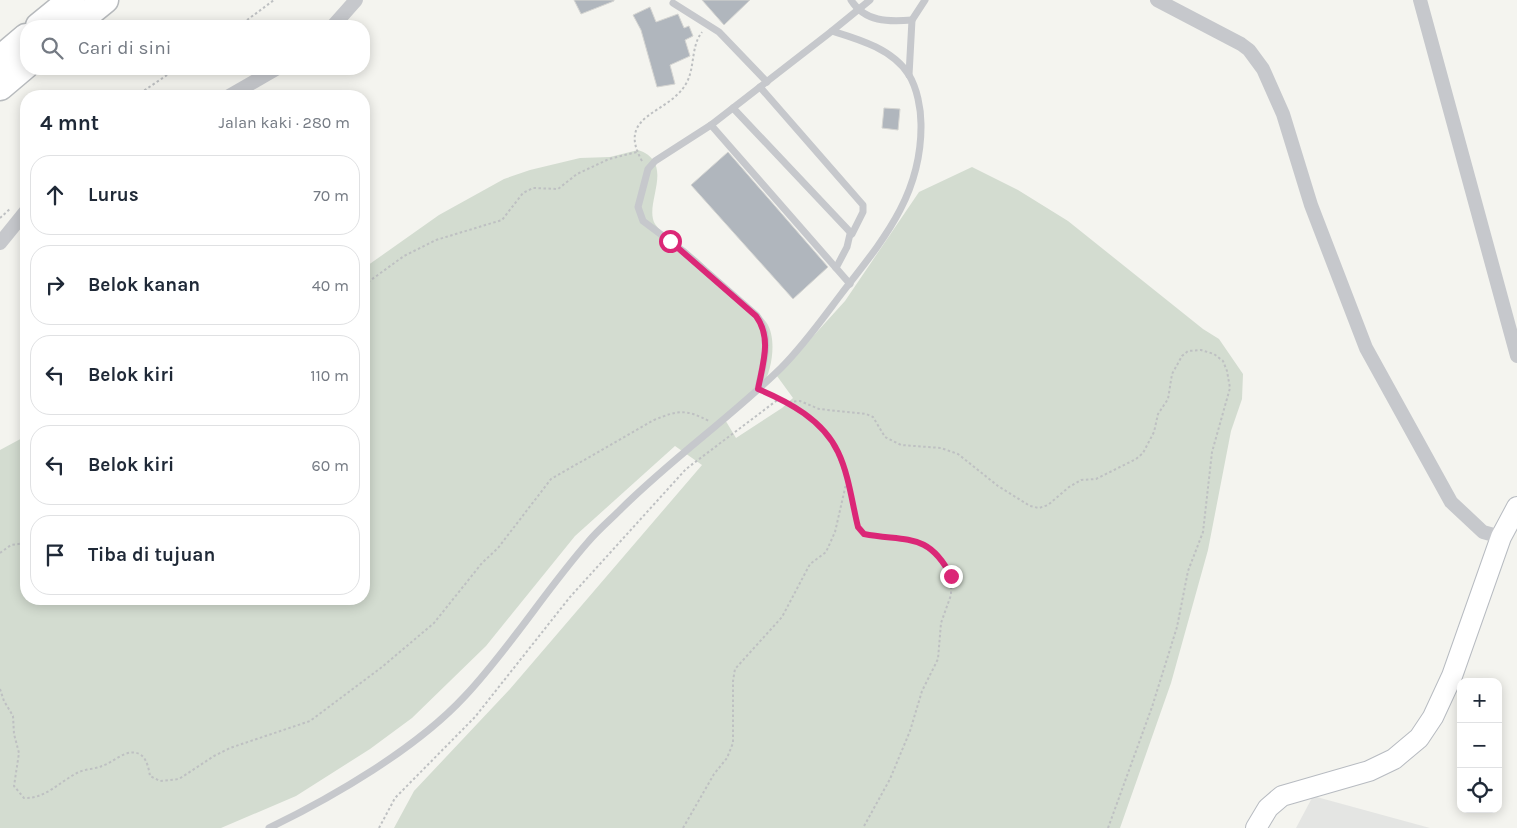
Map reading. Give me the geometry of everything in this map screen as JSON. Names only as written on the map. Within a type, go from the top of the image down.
[{"type":"highway","points":[[46,20],[71,0]]},
{"type":"highway","points":[[80,20],[105,0]]},
{"type":"highway","points":[[0,58],[20,42]]},
{"type":"highway","points":[[0,87],[20,70]]},
{"type":"main road","points":[[1256,828],[1268,808],[1282,796],[1369,771],[1394,759],[1419,738],[1433,717],[1452,676],[1501,537],[1516,509]]},
{"type":"street","points":[[338,20],[356,0]]},
{"type":"street","points":[[1157,0],[1241,44],[1249,50],[1264,69],[1283,114],[1296,162],[1329,258],[1366,348],[1451,502],[1483,532],[1501,537]]},
{"type":"street","points":[[1420,0],[1517,356]]},
{"type":"street","points":[[239,90],[266,75]]},
{"type":"street","points":[[0,244],[20,219]]},
{"type":"lane","points":[[851,0],[868,18],[892,22],[912,20]]},
{"type":"lane","points":[[758,389],[766,346],[764,326],[756,316],[683,251],[643,221],[638,206],[648,169],[656,161],[711,125],[870,0]]},
{"type":"lane","points":[[269,828],[322,800],[395,756],[463,699],[588,542],[638,492],[783,366],[850,284],[891,229],[911,189],[921,149],[921,110],[909,75],[912,20],[925,0]]},
{"type":"lane","points":[[673,3],[719,32],[767,82]]},
{"type":"lane","points":[[832,31],[862,40],[885,53],[909,75]]},
{"type":"lane","points":[[760,87],[863,204],[864,212],[854,233],[850,234],[847,247],[836,268]]},
{"type":"lane","points":[[733,108],[850,234]]},
{"type":"lane","points":[[711,125],[850,284]]},
{"type":"path","points":[[247,20],[274,0]]},
{"type":"path","points":[[645,185],[646,168],[637,152],[633,136],[640,122],[673,98],[687,82],[697,38],[708,24]]},
{"type":"path","points":[[145,90],[167,75]]},
{"type":"path","points":[[370,281],[404,256],[436,240],[502,220],[523,193],[533,188],[558,189],[585,171],[610,159],[637,152]]},
{"type":"path","points":[[789,402],[800,400],[819,409],[866,414],[873,417],[885,437],[901,446],[941,448],[958,454],[998,486],[1030,506],[1039,508],[1048,505],[1069,487],[1081,480],[1096,479],[1136,459],[1143,453],[1154,432],[1158,414],[1168,399],[1172,374],[1182,356],[1188,351],[1207,352],[1223,361],[1230,388],[1212,452],[1209,497],[1203,532],[1188,571],[1177,626],[1152,706],[1108,828]]},
{"type":"path","points":[[758,389],[789,402],[828,435],[838,452],[858,527],[864,534],[913,539],[930,549],[943,560],[951,576],[951,595],[941,623],[938,659],[922,691],[910,731],[890,779],[863,828]]},
{"type":"path","points":[[379,828],[395,798],[475,717],[570,598],[686,469],[780,398]]},
{"type":"path","points":[[0,689],[13,716],[14,734],[19,753],[14,786],[24,798],[36,799],[79,772],[104,766],[123,754],[134,753],[142,755],[150,776],[160,782],[179,779],[230,748],[310,721],[382,667],[434,623],[470,577],[498,548],[551,479],[654,420],[670,413],[683,411],[694,413],[716,424]]},
{"type":"path","points":[[684,828],[714,774],[727,758],[733,743],[732,682],[735,669],[782,617],[810,564],[826,552],[835,532],[847,482]]},
{"type":"path","points":[[0,553],[11,546],[20,544]]},
{"type":"shaded area","points":[[638,150],[649,156],[655,164],[657,174],[652,216],[655,224],[757,312],[770,329],[772,339],[771,360],[769,371],[761,389],[744,405],[724,418],[736,438],[782,408],[793,398],[777,376],[845,301],[919,192],[972,167],[1018,190],[1068,221],[1203,329],[1219,339],[1243,374],[1242,399],[1231,431],[1208,550],[1171,683],[1120,828],[394,828],[414,791],[510,689],[702,465],[675,446],[575,536],[486,646],[412,718],[370,749],[296,796],[221,828],[0,828],[0,450],[20,439],[20,605],[370,605],[370,264],[439,215],[504,179],[530,170],[580,158],[610,157]]},
{"type":"shaded area","points":[[1313,796],[1430,828],[1296,828]]},
{"type":"building","points":[[574,0],[614,0],[614,1],[581,14]]},
{"type":"building","points":[[702,0],[750,0],[724,25]]},
{"type":"building","points":[[650,7],[656,22],[678,14],[684,28],[689,26],[693,36],[685,40],[690,56],[670,65],[675,84],[657,87],[641,30],[633,15]]},
{"type":"building","points":[[884,108],[900,109],[898,130],[882,128]]},
{"type":"building","points":[[728,152],[828,267],[793,299],[691,185]]},
{"type":"route","points":[[670,241],[756,316],[764,326],[766,339],[765,353],[758,389],[789,402],[828,435],[838,452],[858,527],[864,534],[913,539],[930,549],[943,560],[951,576]]}]
